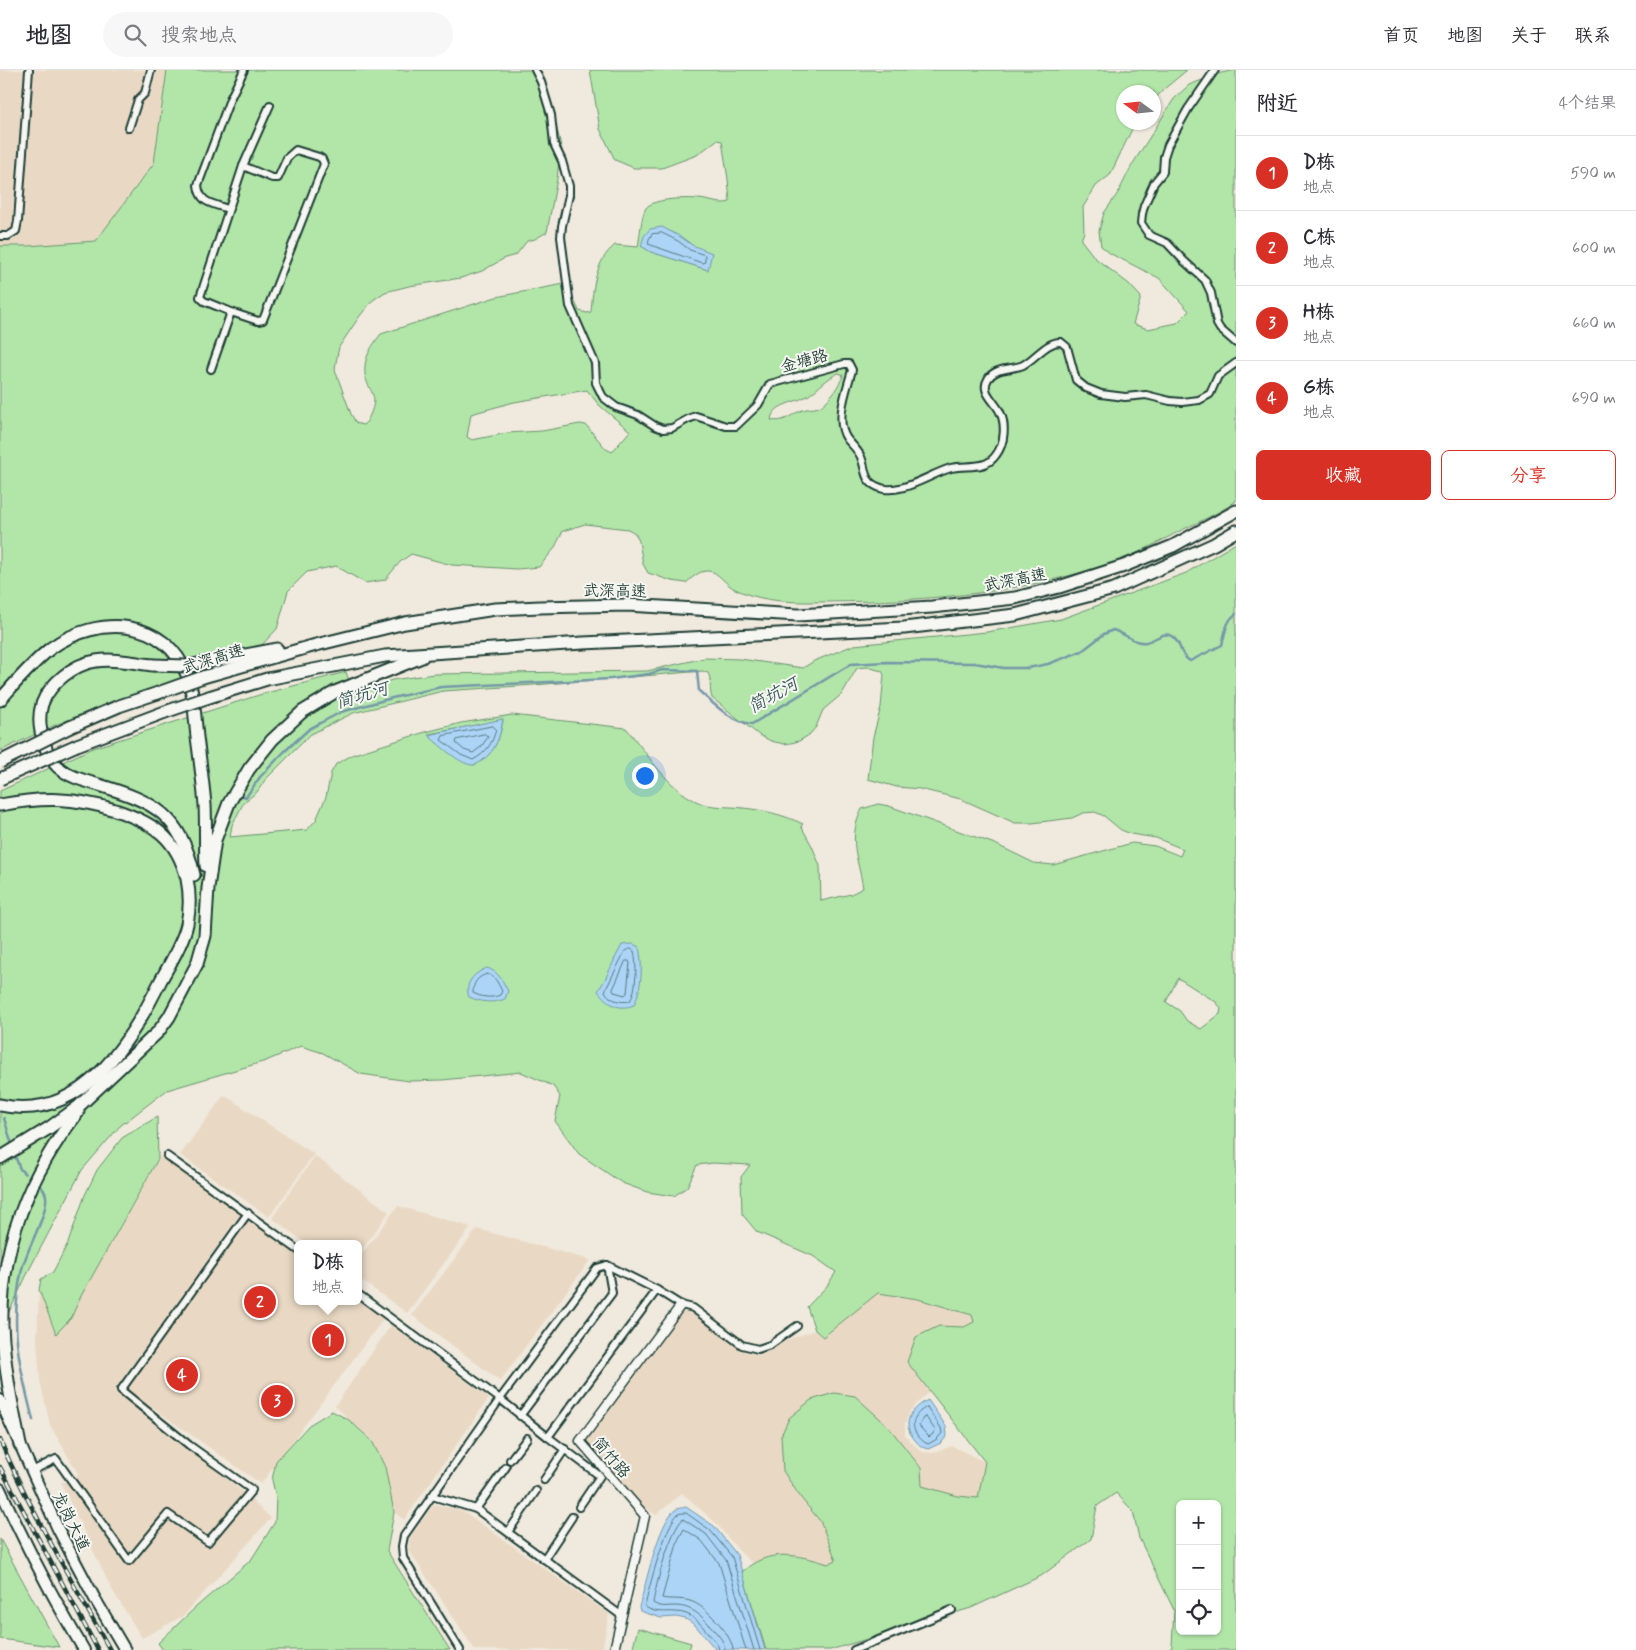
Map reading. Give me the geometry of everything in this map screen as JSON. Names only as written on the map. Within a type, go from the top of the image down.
[{"type":"highway","name":"武深高速","points":[[0,762],[70,726],[203,677],[316,645],[405,623],[495,610],[540,607],[627,606],[798,616],[932,607],[1015,598],[1059,587],[1124,566],[1173,546],[1236,511]]},
{"type":"highway","name":"武深高速","points":[[0,779],[77,744],[209,697],[277,677],[385,656],[593,642],[904,628],[1015,615],[1114,589],[1214,544],[1236,530]]},
{"type":"highway","points":[[0,700],[36,661],[51,648],[83,632],[97,628],[125,626],[152,635],[162,641],[180,661],[188,678],[195,719],[205,806],[208,888]]},
{"type":"highway","points":[[0,1158],[74,1102],[95,1083],[120,1051],[142,1018],[187,925],[192,906],[194,877],[190,860],[174,825],[148,802],[70,775],[58,767],[48,753],[39,724],[42,704],[49,690],[78,666],[96,660],[187,666],[282,648],[316,645]]},
{"type":"highway","points":[[0,1150],[78,1107],[158,1032],[170,1017],[197,964],[205,936],[208,888],[215,840],[229,804],[249,769],[272,740],[302,712],[334,692],[433,652]]},
{"type":"highway","points":[[0,805],[29,800],[63,799],[97,805],[133,816],[156,828],[173,844],[183,863],[189,891],[187,925]]},
{"type":"highway","points":[[0,1105],[20,1108],[41,1105],[60,1099],[77,1090],[108,1066]]},
{"type":"highway","points":[[20,1445],[7,1379],[2,1324],[6,1268],[12,1240],[29,1189],[48,1155],[62,1132],[97,1090]]},
{"type":"highway","name":"龙岗大道","points":[[0,1400],[58,1528],[95,1599],[125,1650]]},
{"type":"highway","points":[[0,1489],[22,1536],[84,1650]]},
{"type":"street","points":[[0,236],[8,236],[16,231],[18,221],[28,70]]},
{"type":"street","points":[[129,128],[138,100],[145,93],[151,70]]},
{"type":"street","points":[[228,209],[204,200],[199,195],[198,184],[230,99],[244,70]]},
{"type":"street","name":"金塘路","points":[[535,70],[541,82],[551,115],[554,144],[562,161],[569,186],[561,237],[572,312],[595,363],[596,383],[601,393],[616,408],[643,417],[655,426],[664,429],[672,428],[696,416],[733,427],[758,405],[770,384],[849,364],[852,370],[844,398],[841,420],[843,430],[847,439],[860,456],[867,479],[880,488],[895,489],[952,468],[977,467],[986,464],[992,459],[1002,442],[1004,426],[1001,413],[986,392],[988,379],[991,375],[1003,369],[1015,368],[1027,363],[1052,343],[1061,342],[1068,347],[1074,375],[1080,385],[1093,391],[1114,396],[1146,395],[1170,401],[1199,400],[1210,394],[1218,376],[1222,372],[1236,363]]},
{"type":"street","points":[[1215,70],[1188,109],[1168,145],[1164,157],[1163,172],[1154,183],[1144,206],[1141,223],[1149,234],[1167,244],[1205,280],[1212,294],[1217,324],[1236,343]]},
{"type":"street","points":[[243,166],[272,178],[278,178],[287,158],[296,150],[319,157],[324,164],[263,320],[258,321],[204,301],[200,296],[243,166],[270,105]]},
{"type":"street","points":[[211,369],[231,312]]},
{"type":"street","points":[[167,1156],[294,1247]]},
{"type":"street","points":[[32,1471],[56,1459],[128,1561],[168,1514],[208,1542],[240,1505],[252,1490],[189,1445],[120,1390],[248,1213]]},
{"type":"street","points":[[520,1416],[612,1293],[607,1265]]},
{"type":"street","points":[[460,1650],[403,1558],[402,1546],[404,1536],[500,1399],[597,1268],[607,1265],[657,1290],[681,1305],[693,1308],[742,1345],[758,1350],[770,1345],[797,1326]]},
{"type":"street","points":[[548,1437],[657,1290]]},
{"type":"street","points":[[362,1297],[500,1399],[520,1416],[530,1432],[548,1437],[600,1476],[579,1507]]},
{"type":"street","name":"简竹路","points":[[614,1650],[644,1516],[580,1441],[681,1305]]},
{"type":"street","points":[[510,1460],[530,1432]]},
{"type":"street","points":[[544,1480],[565,1450]]},
{"type":"street","points":[[476,1509],[506,1467]]},
{"type":"street","points":[[508,1532],[536,1491]]},
{"type":"street","points":[[432,1496],[476,1509],[622,1616]]},
{"type":"street","points":[[544,1559],[572,1517]]},
{"type":"street","points":[[854,1650],[952,1610]]},
{"type":"shaded area","points":[[0,70],[167,70],[154,163],[96,241],[0,246]]},
{"type":"shaded area","points":[[224,1095],[314,1154],[269,1217],[180,1155]]},
{"type":"shaded area","points":[[161,1155],[241,1213],[116,1388],[146,1416],[236,1486],[271,1518],[183,1616],[142,1638],[111,1588],[61,1483],[79,1475],[50,1425],[40,1380],[37,1340],[39,1290],[55,1333],[71,1318],[81,1296]]},
{"type":"shaded area","points":[[315,1156],[389,1212],[362,1249],[362,1240],[302,1240],[272,1218]]},
{"type":"shaded area","points":[[398,1206],[471,1227],[407,1313],[362,1281],[362,1254]]},
{"type":"shaded area","points":[[249,1219],[294,1252],[294,1305],[362,1305],[362,1302],[384,1318],[261,1484],[126,1389]]},
{"type":"shaded area","points":[[477,1229],[590,1260],[500,1381],[412,1315]]},
{"type":"shaded area","points":[[878,1293],[918,1299],[972,1315],[974,1322],[964,1327],[938,1326],[907,1362],[930,1391],[910,1411],[905,1424],[905,1435],[923,1452],[933,1453],[952,1446],[985,1462],[978,1499],[958,1496],[922,1486],[921,1467],[888,1426],[781,1436],[783,1471],[801,1498],[820,1521],[836,1560],[828,1564],[806,1557],[775,1555],[752,1563],[740,1552],[716,1523],[682,1493],[656,1515],[643,1506],[584,1440],[682,1311],[693,1314],[746,1352],[760,1355],[784,1341],[815,1330],[823,1337]]},
{"type":"shaded area","points":[[391,1325],[489,1398],[404,1520],[394,1512],[385,1467],[372,1441],[335,1406]]},
{"type":"shaded area","points":[[434,1504],[463,1511],[609,1614],[602,1650],[475,1650],[408,1549],[410,1537]]},
{"type":"green space","points":[[167,70],[539,70],[542,74],[553,112],[564,159],[559,161],[547,232],[527,241],[516,255],[505,258],[482,271],[461,278],[409,286],[385,292],[373,300],[339,347],[335,370],[351,414],[356,423],[363,425],[369,418],[374,402],[374,397],[366,380],[365,363],[371,348],[381,334],[496,297],[564,284],[570,289],[579,311],[591,312],[594,284],[603,259],[615,245],[638,247],[646,208],[663,200],[699,199],[722,203],[730,202],[722,141],[717,140],[697,155],[662,168],[634,168],[615,160],[600,129],[590,70],[1187,70],[1161,92],[1161,85],[1116,85],[1116,130],[1132,130],[1110,175],[1096,186],[1083,207],[1084,232],[1081,240],[1095,258],[1129,284],[1141,297],[1133,324],[1148,329],[1177,323],[1189,311],[1159,278],[1111,254],[1101,246],[1099,231],[1104,213],[1118,193],[1132,165],[1154,130],[1161,130],[1161,119],[1174,99],[1189,85],[1221,73],[1236,70],[1236,501],[1217,513],[1134,554],[1080,573],[1042,582],[964,595],[886,601],[788,602],[769,600],[742,592],[730,586],[716,573],[709,571],[698,573],[686,583],[672,581],[648,573],[643,564],[639,541],[635,533],[628,529],[585,524],[563,531],[554,549],[539,567],[517,569],[452,565],[411,554],[400,562],[385,580],[365,583],[336,566],[307,572],[288,591],[277,629],[257,650],[55,725],[0,751],[0,246],[96,241],[154,163]],"holes":[[[681,237],[692,245],[708,270],[651,252],[641,246]],[[838,373],[843,376],[833,393],[822,405],[817,408],[802,410],[783,420],[771,420],[776,410],[786,404],[804,398]],[[587,390],[599,405],[630,431],[612,452],[606,449],[586,425],[580,424],[542,431],[507,433],[472,440],[467,437],[471,414],[514,402]]]},
{"type":"green space","points":[[1236,543],[1236,1650],[1168,1650],[1172,1647],[1174,1610],[1139,1538],[1133,1511],[1116,1493],[1097,1506],[1091,1539],[1041,1576],[971,1608],[830,1650],[766,1650],[742,1572],[752,1564],[772,1556],[794,1556],[828,1564],[836,1560],[820,1521],[801,1498],[783,1471],[781,1436],[789,1418],[811,1400],[834,1393],[855,1396],[888,1426],[921,1468],[922,1486],[958,1496],[978,1498],[985,1462],[907,1362],[916,1337],[939,1326],[964,1327],[974,1322],[972,1315],[918,1299],[878,1293],[823,1337],[815,1330],[807,1307],[827,1286],[836,1272],[813,1256],[757,1232],[742,1214],[741,1177],[750,1165],[713,1163],[697,1165],[687,1187],[674,1196],[647,1192],[622,1183],[579,1154],[555,1121],[560,1096],[553,1086],[521,1072],[442,1080],[409,1081],[361,1074],[323,1053],[301,1046],[266,1061],[167,1090],[120,1126],[82,1170],[31,1266],[0,1331],[0,791],[93,748],[259,695],[346,672],[354,694],[392,680],[434,674],[647,671],[704,658],[740,659],[803,668],[814,661],[854,645],[987,632],[1061,619],[1186,573]],"holes":[[[867,667],[882,671],[884,675],[881,707],[873,737],[868,779],[897,787],[920,789],[961,799],[1015,823],[1072,818],[1083,813],[1095,812],[1104,816],[1121,830],[1131,834],[1156,838],[1183,849],[1180,856],[1155,846],[1132,843],[1053,865],[1034,863],[995,844],[889,806],[878,804],[862,809],[855,830],[855,848],[863,888],[851,894],[821,901],[820,866],[801,826],[803,824],[766,812],[738,807],[714,806],[698,802],[687,796],[667,779],[626,728],[512,715],[461,723],[354,754],[336,764],[331,773],[326,797],[316,820],[307,830],[230,837],[232,825],[244,802],[257,792],[265,780],[311,734],[353,713],[443,691],[703,671],[708,673],[712,698],[759,735],[771,741],[784,744],[799,741],[809,735],[816,727],[823,710],[842,694],[857,668]],[[503,720],[500,734],[494,747],[486,757],[473,765],[429,734]],[[1178,978],[1216,1002],[1221,1008],[1220,1014],[1201,1029],[1187,1021],[1180,1011],[1166,1002]]]},
{"type":"green space","points":[[157,1117],[158,1159],[81,1296],[71,1318],[56,1334],[39,1290],[41,1279],[53,1272],[68,1243],[85,1195],[97,1170],[122,1138]]},
{"type":"green space","points":[[332,1411],[349,1420],[372,1441],[385,1467],[394,1512],[387,1551],[450,1650],[163,1650],[158,1643],[196,1607],[251,1560],[275,1522],[276,1497],[272,1480],[276,1461],[309,1425]]},
{"type":"green space","points":[[0,1539],[59,1647],[0,1639]]},
{"type":"green space","points":[[638,1628],[691,1643],[689,1650],[632,1650]]},
{"type":"water","points":[[662,227],[692,245],[712,253],[708,270],[651,252],[641,246],[644,236],[650,229]]},
{"type":"water","points":[[503,719],[495,747],[488,756],[474,765],[455,758],[428,735]]},
{"type":"water","points":[[633,944],[639,947],[640,954],[641,976],[639,991],[634,1005],[618,1007],[606,1000],[598,991],[622,945]]},
{"type":"water","points":[[487,968],[497,974],[504,983],[508,991],[505,999],[487,1002],[469,997],[468,987],[471,979]]},
{"type":"water","points":[[928,1400],[946,1426],[947,1436],[941,1443],[928,1449],[920,1446],[915,1440],[908,1428],[908,1422],[912,1412]]},
{"type":"water","points":[[686,1507],[714,1526],[737,1555],[765,1650],[716,1650],[695,1625],[686,1619],[676,1617],[661,1618],[640,1611],[639,1607],[649,1570],[663,1528],[675,1510]]},
{"type":"waterway","name":"简坑河","points":[[240,795],[246,797],[260,777],[309,729],[341,712],[441,687],[611,679],[649,674],[662,670],[697,671],[699,691],[730,716],[744,723],[752,724],[851,664],[886,662],[975,663],[1004,668],[1028,668],[1048,664],[1082,651],[1104,634],[1113,630],[1142,642],[1164,635],[1171,636],[1177,642],[1184,656],[1190,661],[1222,645],[1228,624],[1236,614]]},
{"type":"waterway","points":[[4,1118],[12,1145]]},
{"type":"waterway","points":[[14,1153],[20,1169],[25,1174]]},
{"type":"waterway","points":[[33,1420],[17,1345],[16,1308],[22,1269],[45,1209],[46,1195],[41,1187]]},
{"type":"tunnel","points":[[536,1491],[544,1480]]},
{"type":"railway","points":[[0,1440],[38,1520],[110,1650]]},
{"type":"railway","points":[[0,1467],[98,1650]]},
{"type":"place","name":"C栋","points":[[260,1302]]},
{"type":"place","name":"D栋","points":[[328,1340]]},
{"type":"place","name":"G栋","points":[[182,1375]]},
{"type":"place","name":"H栋","points":[[277,1401]]}]
